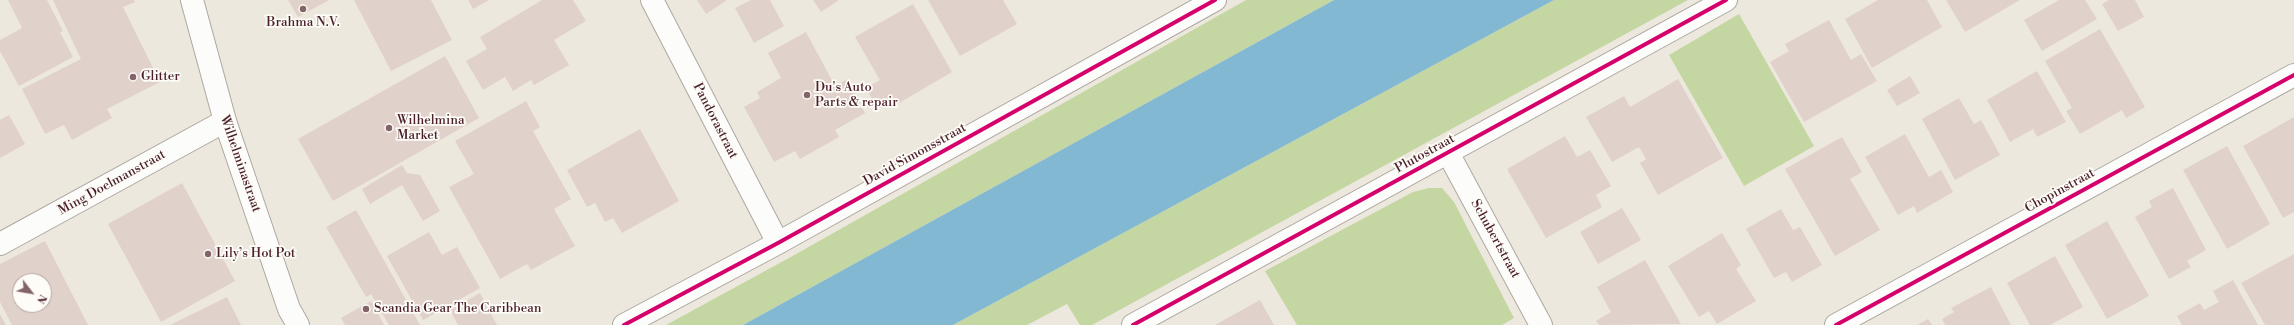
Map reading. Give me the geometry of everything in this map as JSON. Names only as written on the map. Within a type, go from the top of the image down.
[{"type":"street","name":"Wilhelminastraat","points":[[192,0],[225,121],[289,309],[298,325]]},
{"type":"street","name":"Pandorastraat","points":[[652,0],[778,243]]},
{"type":"street","name":"David Simonsstraat","points":[[624,325],[778,243],[1216,0]]},
{"type":"street","name":"Plutostraat","points":[[1133,325],[1726,0]]},
{"type":"street","name":"Chopinstraat","points":[[1836,325],[2294,75]]},
{"type":"street","name":"Ming Doelmanstraat","points":[[0,244],[225,121]]},
{"type":"street","name":"Schubertstraat","points":[[1448,153],[1541,325]]},
{"type":"green space","points":[[1246,0],[1334,0],[743,325],[666,325],[798,253]]},
{"type":"green space","points":[[1554,0],[1688,0],[1092,325],[1080,325],[1067,304],[1027,325],[953,325]]},
{"type":"green space","points":[[1739,14],[1814,146],[1744,186],[1669,55]]},
{"type":"green space","points":[[1429,188],[1442,188],[1454,202],[1514,318],[1502,325],[1297,325],[1265,271],[1413,192]]},
{"type":"water","points":[[1334,0],[1554,0],[953,325],[743,325]]},
{"type":"building","points":[[8,0],[47,0],[63,31],[60,32],[73,57],[19,86],[0,51],[0,40],[22,28]]},
{"type":"building","points":[[53,0],[134,0],[135,2],[123,7],[160,82],[107,109],[112,118],[72,140],[64,125],[45,134],[22,89],[81,59]]},
{"type":"building","name":"Brahma N.V.","points":[[288,0],[329,0],[298,17]]},
{"type":"building","points":[[354,0],[431,0],[452,40],[391,71]]},
{"type":"building","points":[[468,0],[489,0],[473,9]]},
{"type":"building","points":[[542,0],[573,0],[586,21],[554,40],[569,65],[534,85],[531,80],[513,91],[505,77],[483,90],[466,61],[487,49],[480,37]]},
{"type":"building","points":[[697,0],[727,0],[706,14]]},
{"type":"building","points":[[751,0],[770,0],[784,26],[754,43],[735,8]]},
{"type":"building","points":[[813,0],[839,0],[821,12]]},
{"type":"building","points":[[928,0],[1003,0],[1017,24],[960,56]]},
{"type":"building","points":[[1878,0],[1927,0],[1942,27],[1872,68],[1845,19]]},
{"type":"building","points":[[1946,0],[2020,0],[1965,32]]},
{"type":"building","points":[[2059,0],[2085,0],[2097,19],[2042,51],[2024,20]]},
{"type":"building","points":[[2109,0],[2135,0],[2144,17],[2118,31],[2102,4]]},
{"type":"building","points":[[913,4],[952,72],[894,106],[890,98],[876,106],[866,88],[880,80],[855,37]]},
{"type":"building","points":[[1829,20],[1851,60],[1861,54],[1877,81],[1804,122],[1770,62],[1789,51],[1785,44]]},
{"type":"building","points":[[2100,29],[2145,107],[2126,118],[2122,110],[2080,134],[2066,111],[2072,108],[2045,61]]},
{"type":"building","name":"Du's Auto Parts & repair","points":[[806,32],[835,86],[847,79],[865,113],[835,130],[839,137],[800,159],[795,151],[774,162],[744,107],[760,98],[757,92],[781,78],[768,53]]},
{"type":"building","name":"Wilhelmina Market","points":[[445,56],[479,118],[333,201],[298,139]]},
{"type":"building","points":[[2037,71],[2066,122],[2037,137],[2033,129],[2010,142],[1987,100]]},
{"type":"building","points":[[1910,76],[1920,93],[1897,106],[1887,90]]},
{"type":"building","points":[[1678,79],[1723,158],[1658,195],[1640,163],[1646,159],[1639,147],[1612,162],[1586,117],[1624,96],[1630,107]]},
{"type":"building","points":[[1959,98],[1974,124],[1981,120],[2000,155],[1955,180],[1922,119]]},
{"type":"building","points":[[526,101],[540,127],[533,131],[571,199],[554,209],[575,246],[531,270],[527,264],[500,279],[449,187],[474,174],[455,141]]},
{"type":"building","points":[[9,115],[25,144],[0,158],[0,120]]},
{"type":"building","points":[[2294,117],[2294,212],[2283,218],[2243,146]]},
{"type":"building","points":[[640,129],[679,201],[622,233],[613,218],[605,222],[595,203],[587,207],[567,170]]},
{"type":"building","points":[[1905,134],[1929,177],[1941,170],[1953,192],[1917,213],[1914,206],[1898,215],[1865,157]]},
{"type":"building","points":[[1565,136],[1577,157],[1590,150],[1611,186],[1596,195],[1602,207],[1546,238],[1507,169]]},
{"type":"building","points":[[1842,137],[1862,172],[1850,179],[1880,230],[1835,256],[1785,169]]},
{"type":"building","points":[[2227,146],[2270,224],[2227,249],[2183,170]]},
{"type":"building","points":[[402,165],[407,173],[420,175],[440,211],[423,221],[402,185],[370,204],[362,189]]},
{"type":"building","points":[[182,183],[235,281],[161,322],[108,224]]},
{"type":"building","points":[[2173,188],[2206,250],[2187,261],[2191,267],[2169,279],[2135,217],[2152,207],[2149,201]]},
{"type":"building","points":[[1622,208],[1641,240],[1598,264],[1580,232]]},
{"type":"building","points":[[1781,209],[1793,230],[1800,227],[1822,265],[1792,282],[1786,272],[1774,278],[1746,229]]},
{"type":"building","points":[[356,210],[420,325],[389,325],[371,294],[366,297],[326,227]]},
{"type":"building","points":[[2107,221],[2149,296],[2107,319],[2065,245]]},
{"type":"building","points":[[429,232],[442,255],[457,247],[480,288],[423,320],[387,256]]},
{"type":"building","points":[[1722,233],[1741,265],[1736,269],[1756,301],[1717,324],[1709,311],[1699,317],[1668,266]]},
{"type":"building","points":[[45,241],[88,325],[12,325],[0,302],[0,264]]},
{"type":"building","points":[[2294,254],[2294,325],[2265,325],[2241,283]]},
{"type":"building","points":[[2055,256],[2083,307],[2050,325],[2030,325],[2007,283]]},
{"type":"building","points":[[1645,260],[1681,324],[1599,325],[1596,321],[1611,312],[1597,287]]},
{"type":"building","points":[[2233,280],[2258,325],[2182,325],[2177,316],[2200,303],[2204,310],[2219,302],[2213,291]]},
{"type":"building","points":[[1991,287],[2011,325],[1945,325],[1942,319],[1954,312],[1951,308]]},
{"type":"building","points":[[480,293],[497,325],[458,325],[450,310]]},
{"type":"building","points":[[227,297],[241,325],[170,325]]},
{"type":"building","points":[[1260,300],[1274,325],[1215,325]]},
{"type":"building","name":"Scandia Gear The Caribbean","points":[[371,301],[384,325],[345,325],[341,318]]},
{"type":"building","points":[[0,314],[6,325],[0,325]]},
{"type":"building","points":[[1928,319],[1932,325],[1917,325]]},
{"type":"cycle path","points":[[624,325],[778,243],[1215,0]]},
{"type":"cycle path","points":[[1133,325],[1726,0]]},
{"type":"cycle path","points":[[1836,325],[2294,75]]},
{"type":"place","name":"Brahma N.V.","points":[[303,9]]},
{"type":"place","name":"Glitter","points":[[133,77]]},
{"type":"place","name":"Du's Auto Parts & repair","points":[[807,95]]},
{"type":"place","name":"Wilhelmina Market","points":[[389,128]]},
{"type":"place","name":"Lily’s Hot Pot","points":[[208,254]]},
{"type":"place","name":"Scandia Gear The Caribbean","points":[[366,309]]}]
